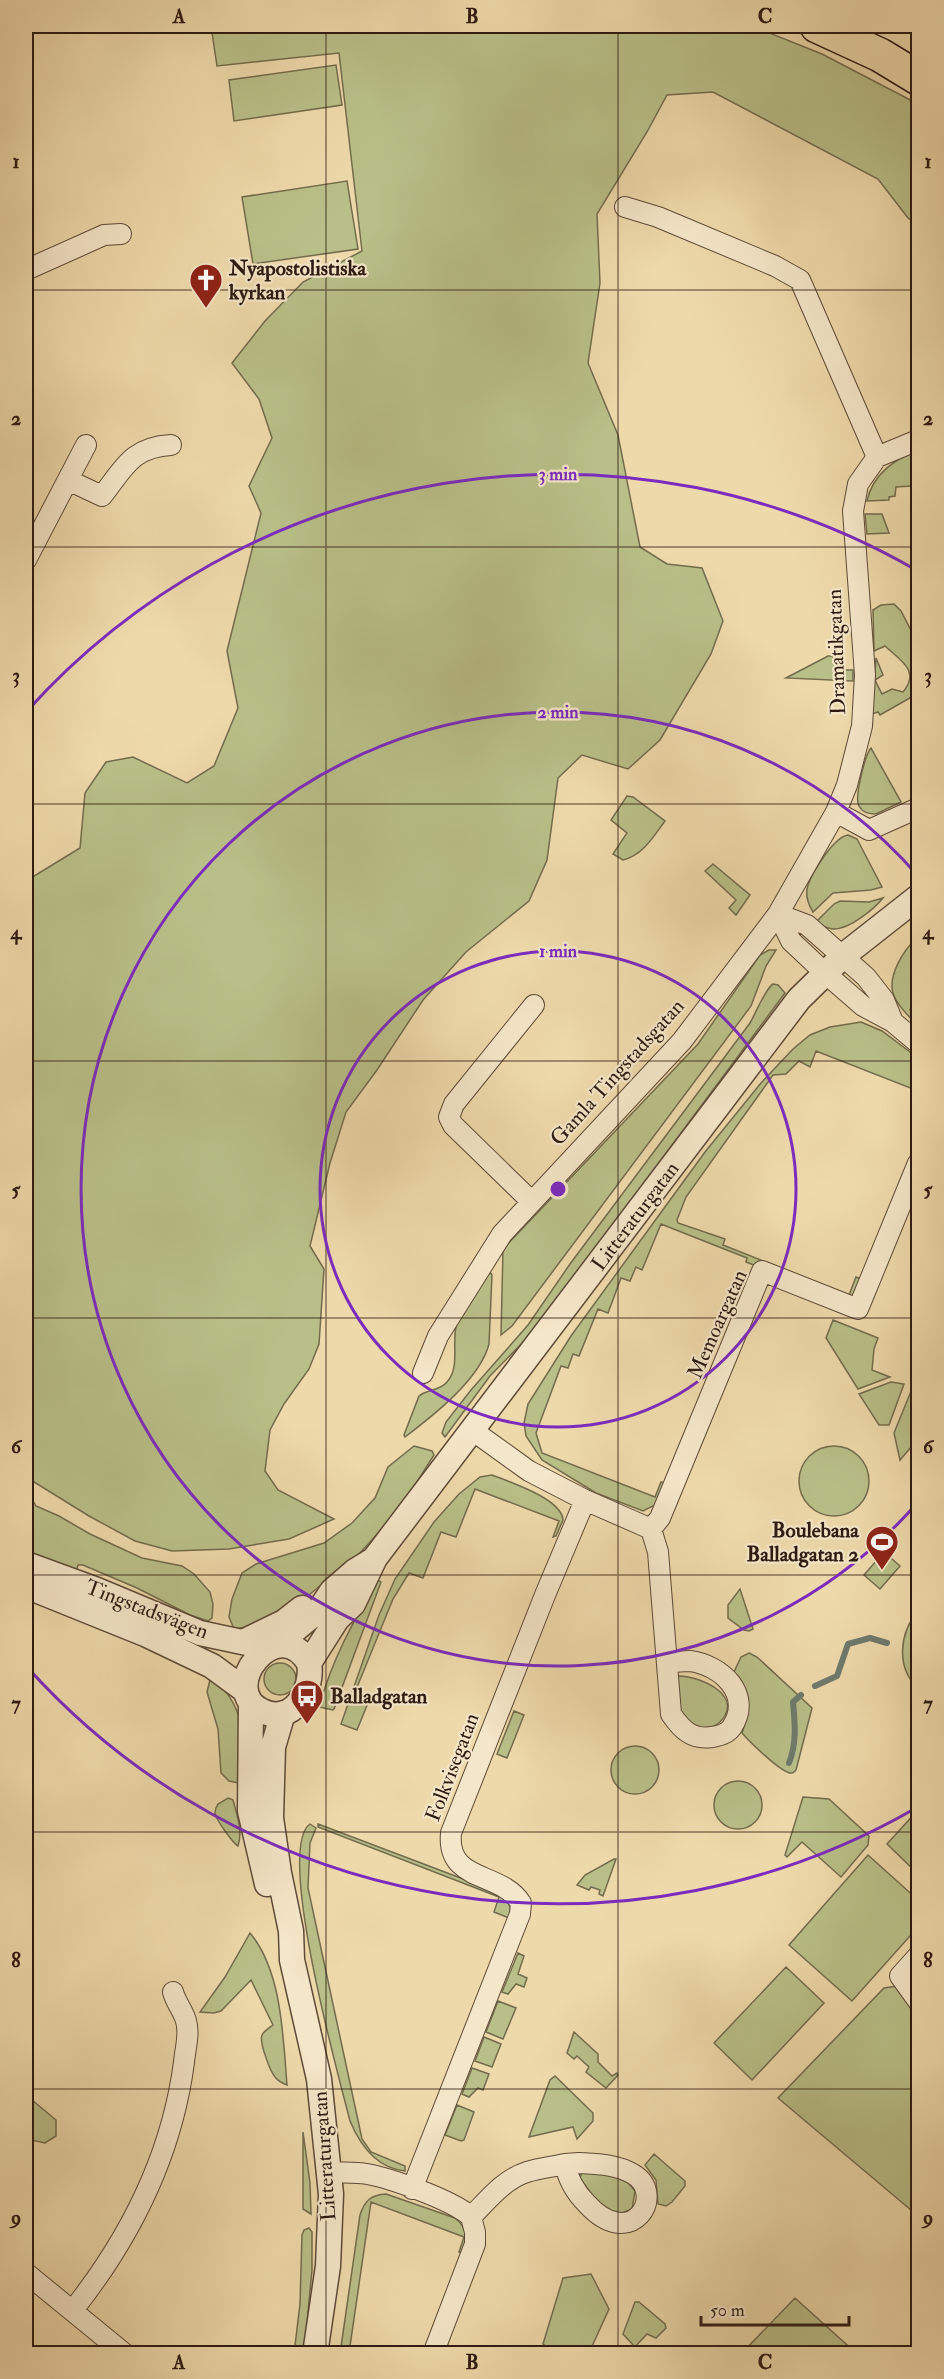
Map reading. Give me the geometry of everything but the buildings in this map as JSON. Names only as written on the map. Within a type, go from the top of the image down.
[{"type":"highway","points":[[817,26],[880,55],[918,78]]},
{"type":"street","points":[[625,207],[658,217],[754,257],[800,280],[877,457],[918,440]]},
{"type":"street","points":[[26,270],[104,235],[121,234]]},
{"type":"street","points":[[26,560],[86,445]]},
{"type":"street","points":[[68,480],[102,496],[119,471],[142,451],[156,446],[171,445]]},
{"type":"street","name":"Dramatikgatan","points":[[778,914],[836,812],[847,785],[861,737],[864,695],[862,616],[853,511],[858,484],[877,457]]},
{"type":"street","points":[[836,812],[869,830],[918,808]]},
{"type":"street","name":"Litteraturgatan","points":[[315,2354],[328,2266],[331,2194],[319,2079],[292,1960],[291,1931],[271,1818],[273,1747],[283,1713],[298,1705],[306,1693],[311,1674],[309,1663],[337,1619],[353,1604],[375,1558],[800,999],[843,956],[918,897]]},
{"type":"street","points":[[778,914],[807,925],[867,977],[884,999],[893,1022]]},
{"type":"street","points":[[778,914],[791,941],[825,973],[863,1006],[893,1022],[918,1043]]},
{"type":"street","name":"Gamla Tingstadsgatan","points":[[423,1373],[438,1336],[502,1234],[682,1041],[778,914]]},
{"type":"street","points":[[531,1201],[453,1125],[449,1117],[454,1104],[534,1005]]},
{"type":"street","name":"Memoargatan","points":[[651,1529],[660,1518],[762,1271],[858,1308],[918,1163]]},
{"type":"street","points":[[472,1430],[529,1471],[585,1500],[651,1529],[658,1552],[667,1663]]},
{"type":"street","name":"Folkvisegatan","points":[[412,2189],[520,1914],[521,1903],[510,1889],[466,1870],[458,1863],[450,1845],[451,1833],[585,1500]]},
{"type":"street","name":"Litteraturgatan","points":[[292,1960],[282,1938],[250,1811],[249,1697],[246,1681],[257,1657],[275,1646],[320,1609],[332,1591],[355,1571],[375,1558]]},
{"type":"street","name":"Tingstadsvägen","points":[[26,1564],[97,1590],[200,1633],[275,1646]]},
{"type":"street","name":"Tingstadsvägen","points":[[26,1586],[145,1634],[212,1666],[249,1697]]},
{"type":"street","name":"Litteraturgatan","points":[[245,1641],[284,1622],[320,1595],[332,1591]]},
{"type":"street","points":[[275,1646],[298,1650],[309,1663]]},
{"type":"street","points":[[249,1697],[267,1713],[283,1713]]},
{"type":"street","points":[[918,1956],[900,1976],[918,2001]]},
{"type":"street","points":[[73,2310],[108,2265],[131,2225],[154,2177],[166,2140],[182,2081],[187,2030],[186,2020],[173,1992]]},
{"type":"street","points":[[471,2217],[515,2177],[527,2171],[565,2164]]},
{"type":"street","points":[[329,2172],[385,2178],[458,2208],[471,2217],[475,2244],[433,2354]]},
{"type":"street","points":[[26,2272],[124,2354]]},
{"type":"green space","points":[[211,26],[752,26],[822,54],[918,104],[918,225],[908,218],[878,179],[713,92],[667,95],[597,214],[600,283],[588,363],[618,435],[640,547],[667,564],[702,568],[723,621],[711,654],[660,740],[628,769],[582,755],[558,778],[547,860],[529,901],[466,952],[423,1000],[346,1112],[330,1163],[310,1246],[324,1269],[319,1344],[309,1369],[284,1404],[270,1430],[265,1471],[278,1490],[334,1519],[289,1539],[229,1549],[172,1551],[135,1541],[26,1477],[26,1023],[32,973],[26,958],[26,881],[80,848],[85,793],[106,762],[133,757],[187,783],[214,766],[238,708],[227,651],[261,513],[249,486],[272,438],[259,399],[232,363],[265,321],[303,282],[362,251],[339,53],[217,66]]},
{"type":"green space","points":[[336,65],[342,105],[234,121],[229,80]]},
{"type":"green space","points":[[347,181],[358,249],[253,264],[242,197]]},
{"type":"green space","points":[[918,449],[918,496],[912,495],[911,486],[896,487],[895,496],[889,497],[889,500],[867,501],[880,475],[893,463]]},
{"type":"green space","points":[[865,514],[882,514],[889,533],[867,534]]},
{"type":"green space","points":[[894,604],[901,611],[918,644],[918,699],[915,695],[880,715],[878,712],[872,714],[876,658],[883,675],[875,680],[882,694],[892,689],[903,692],[910,678],[906,666],[885,646],[874,651],[873,610],[881,605]]},
{"type":"green space","points":[[828,656],[833,656],[835,670],[853,670],[853,681],[786,678]]},
{"type":"green space","points":[[871,748],[901,802],[876,814],[864,812],[858,801],[861,777]]},
{"type":"green space","points":[[627,796],[633,797],[665,821],[642,850],[623,860],[613,854],[627,833],[611,820]]},
{"type":"green space","points":[[848,835],[857,839],[882,887],[833,893],[813,912],[807,895],[811,879],[831,848],[842,837]]},
{"type":"green space","points":[[713,864],[750,895],[736,915],[729,908],[736,900],[705,871]]},
{"type":"green space","points":[[883,898],[868,913],[847,926],[832,929],[815,923],[840,901],[869,902]]},
{"type":"green space","points":[[918,937],[918,986],[910,1010],[918,1014],[918,1026],[894,996],[892,980],[902,956]]},
{"type":"green space","points":[[769,950],[776,950],[766,966],[751,1006],[512,1326],[501,1335],[503,1249],[698,1044],[760,955]]},
{"type":"green space","points":[[773,984],[778,985],[785,993],[532,1333],[490,1376],[445,1437],[442,1433],[446,1422],[528,1325],[570,1264],[750,1023]]},
{"type":"green space","points":[[861,1022],[882,1031],[918,1058],[918,1091],[816,1051],[810,1067],[799,1061],[786,1074],[773,1075],[686,1197],[677,1220],[678,1223],[725,1239],[723,1245],[849,1295],[856,1277],[861,1279],[856,1293],[851,1298],[843,1300],[746,1262],[747,1258],[661,1224],[642,1270],[636,1267],[630,1281],[621,1278],[608,1313],[598,1309],[579,1356],[573,1354],[568,1368],[561,1366],[536,1433],[542,1453],[655,1497],[661,1482],[665,1483],[655,1505],[643,1511],[596,1493],[542,1460],[526,1436],[524,1423],[528,1404],[571,1336],[662,1211],[705,1152],[761,1083],[793,1049],[810,1035],[830,1027]]},
{"type":"green space","points":[[490,1272],[492,1275],[489,1344],[484,1357],[466,1383],[405,1437],[419,1396],[441,1387],[451,1376],[455,1363],[455,1334],[458,1320],[475,1290]]},
{"type":"green space","points":[[833,1320],[878,1338],[874,1349],[872,1370],[890,1377],[858,1389],[826,1338]]},
{"type":"green space","points":[[918,1374],[918,1439],[900,1460],[894,1433]]},
{"type":"green space","points":[[891,1382],[904,1384],[889,1425],[879,1425],[859,1394]]},
{"type":"green space","points":[[414,1446],[432,1451],[434,1455],[410,1493],[359,1554],[293,1608],[262,1625],[234,1629],[229,1617],[232,1599],[242,1573],[256,1564],[324,1543],[352,1523],[375,1498],[388,1467]]},
{"type":"green space","points":[[834,1446],[847,1449],[859,1456],[866,1468],[869,1481],[866,1494],[859,1506],[847,1513],[834,1516],[821,1513],[809,1506],[802,1494],[799,1481],[802,1468],[809,1456],[821,1449]]},
{"type":"green space","points":[[492,1475],[534,1492],[554,1505],[563,1520],[556,1536],[553,1537],[559,1521],[475,1489],[456,1537],[441,1532],[423,1578],[409,1573],[393,1599],[353,1697],[368,1703],[357,1730],[341,1724],[379,1615],[395,1579],[434,1522],[459,1494],[480,1477]]},
{"type":"green space","points":[[26,1496],[32,1499],[36,1506],[142,1558],[182,1566],[194,1574],[210,1592],[213,1604],[212,1618],[208,1621],[190,1615],[137,1588],[83,1565],[78,1565],[76,1572],[26,1554]]},
{"type":"green space","name":"Boulebana Balladgatan 2","points":[[884,1552],[900,1566],[880,1589],[864,1575]]},
{"type":"green space","points":[[378,1580],[381,1582],[334,1709],[319,1707],[344,1641]]},
{"type":"green space","points":[[740,1589],[753,1629],[749,1631],[728,1618],[728,1605]]},
{"type":"green space","points":[[918,1611],[918,1688],[906,1670],[903,1649],[907,1629]]},
{"type":"green space","points":[[749,1653],[757,1657],[812,1708],[796,1770],[792,1773],[781,1769],[742,1733],[747,1716],[747,1702],[743,1689],[733,1674],[741,1657]]},
{"type":"green space","points":[[280,1663],[291,1668],[296,1679],[291,1690],[280,1695],[269,1690],[264,1679],[269,1668]]},
{"type":"green space","points":[[211,1676],[232,1701],[238,1713],[241,1738],[239,1783],[229,1781],[221,1773],[218,1729],[207,1692]]},
{"type":"green space","points":[[678,1676],[699,1680],[718,1690],[727,1703],[725,1716],[721,1721],[701,1731],[681,1717],[676,1682]]},
{"type":"green space","points":[[514,1711],[524,1715],[507,1758],[497,1754]]},
{"type":"green space","points":[[635,1746],[652,1753],[659,1770],[652,1787],[635,1794],[618,1787],[611,1770],[618,1753]]},
{"type":"green space","points":[[738,1781],[755,1788],[762,1805],[755,1822],[738,1829],[721,1822],[714,1805],[721,1788]]},
{"type":"green space","points":[[803,1797],[829,1799],[869,1836],[868,1845],[841,1877],[802,1842],[787,1857],[785,1855]]},
{"type":"green space","points":[[228,1798],[233,1800],[239,1823],[238,1846],[218,1821],[215,1813],[218,1804]]},
{"type":"green space","points":[[918,1810],[918,1874],[887,1844]]},
{"type":"green space","points":[[310,1824],[316,1828],[310,1843],[308,1888],[362,2139],[371,2152],[405,2166],[405,2171],[386,2165],[370,2154],[350,2121],[323,2014],[304,1917],[300,1875],[301,1842]]},
{"type":"green space","points":[[318,1824],[487,1888],[508,1902],[509,1918],[494,1912],[499,1897],[318,1827]]},
{"type":"green space","points":[[868,1855],[918,1900],[918,1927],[852,2001],[789,1945]]},
{"type":"green space","points":[[616,1859],[603,1896],[599,1894],[600,1890],[591,1887],[589,1890],[577,1885],[585,1875]]},
{"type":"green space","points":[[250,1933],[261,1948],[275,1985],[282,2026],[287,2085],[280,2082],[270,2069],[261,2039],[265,2031],[273,2025],[251,1980],[221,2011],[200,2012],[225,1977]]},
{"type":"green space","points":[[518,1953],[524,1956],[518,1974],[527,1978],[524,1987],[516,1984],[508,1994],[502,1992]]},
{"type":"green space","points":[[786,1967],[824,2003],[752,2080],[714,2043]]},
{"type":"green space","points":[[897,1986],[918,2014],[918,2216],[778,2098],[884,1988]]},
{"type":"green space","points":[[498,2001],[516,2008],[503,2039],[486,2032]]},
{"type":"green space","points":[[574,2032],[598,2054],[598,2062],[612,2076],[617,2073],[618,2075],[606,2088],[586,2072],[589,2067],[577,2056],[574,2059],[567,2053]]},
{"type":"green space","points":[[484,2037],[501,2044],[492,2067],[475,2061]]},
{"type":"green space","points":[[472,2068],[489,2074],[483,2090],[478,2088],[469,2097],[462,2094]]},
{"type":"green space","points":[[555,2076],[593,2113],[593,2121],[577,2139],[573,2127],[529,2137],[550,2080]]},
{"type":"green space","points":[[26,2095],[56,2120],[56,2136],[45,2143],[26,2139]]},
{"type":"green space","points":[[457,2105],[474,2112],[464,2140],[461,2141],[445,2135]]},
{"type":"green space","points":[[303,2132],[310,2183],[311,2214],[303,2209]]},
{"type":"green space","points":[[654,2154],[685,2181],[685,2186],[666,2206],[658,2204],[656,2180],[645,2165]]},
{"type":"green space","points":[[585,2169],[625,2179],[635,2191],[632,2209],[617,2215],[599,2205],[580,2178]]},
{"type":"green space","points":[[386,2194],[455,2218],[464,2230],[465,2238],[464,2248],[462,2253],[459,2252],[464,2237],[371,2202],[349,2353],[340,2354],[360,2215],[369,2199]]},
{"type":"green space","points":[[309,2228],[312,2232],[312,2270],[305,2344],[303,2353],[294,2354],[300,2304],[302,2235],[304,2230]]},
{"type":"green space","points":[[591,2274],[609,2309],[589,2353],[556,2353],[543,2344],[563,2278]]},
{"type":"green space","points":[[795,2298],[856,2353],[742,2353]]},
{"type":"green space","points":[[635,2302],[639,2302],[665,2324],[666,2328],[656,2338],[647,2334],[635,2347],[623,2334]]},
{"type":"waterway","points":[[815,1686],[837,1676],[848,1644],[870,1638],[887,1643]]},
{"type":"waterway","points":[[789,1763],[795,1725],[793,1702],[801,1695]]},
{"type":"place","name":"Nyapostolistiska kyrkan","points":[[206,309]]},
{"type":"place","name":"Boulebana Balladgatan 2","points":[[882,1571]]},
{"type":"place","name":"Balladgatan","points":[[307,1725]]}]
